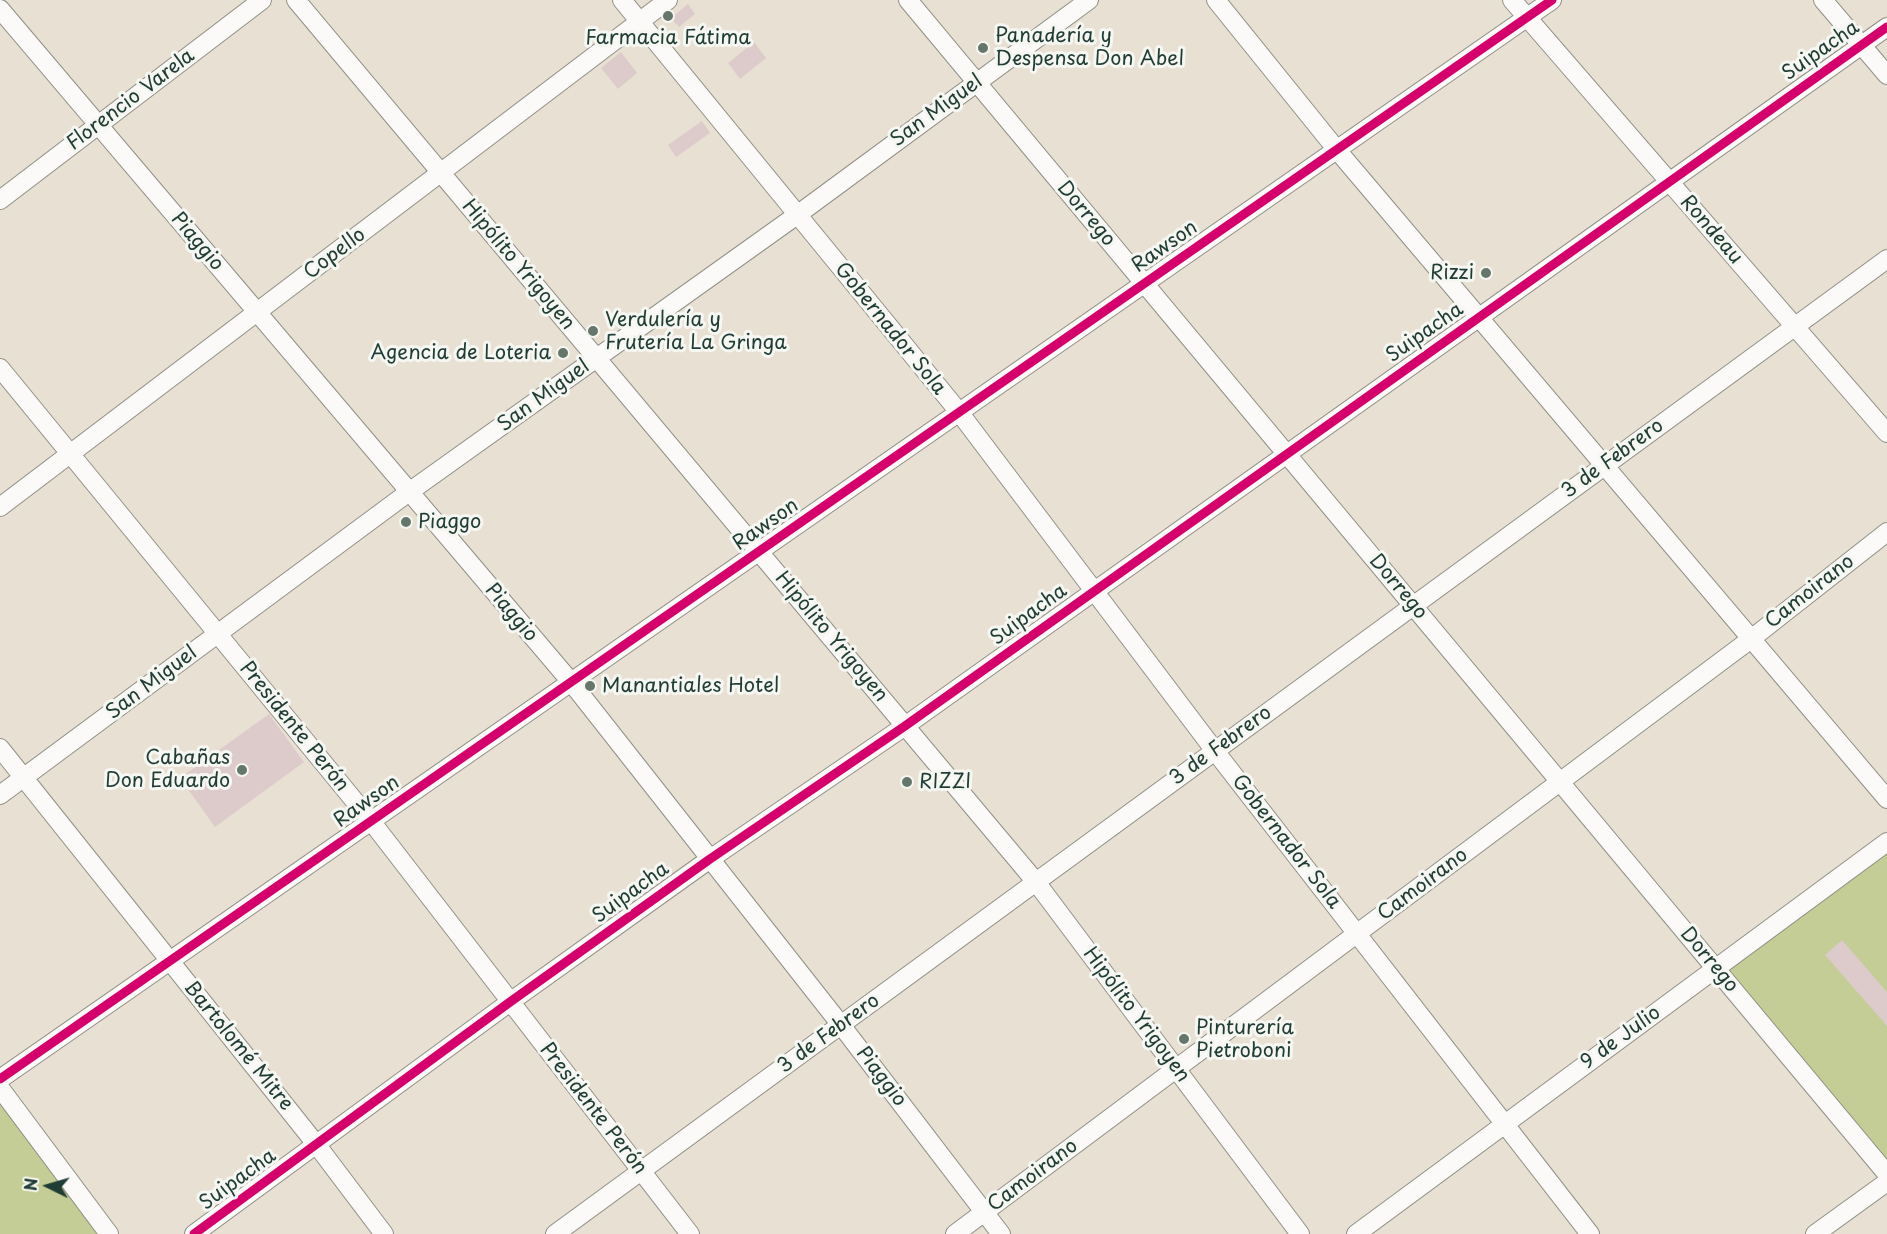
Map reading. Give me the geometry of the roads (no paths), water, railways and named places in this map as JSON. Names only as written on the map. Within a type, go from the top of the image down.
[{"type":"street","name":"Florencio Varela","points":[[0,200],[262,0]]},
{"type":"street","name":"Hipólito Yrigoyen","points":[[296,0],[1036,882],[1300,1234]]},
{"type":"street","name":"Gobernador Sola","points":[[622,0],[959,412],[1215,751],[1590,1234]]},
{"type":"street","name":"Copello","points":[[0,507],[668,0]]},
{"type":"street","name":"Dorrego","points":[[908,0],[1887,1174]]},
{"type":"street","name":"San Miguel","points":[[0,795],[409,492],[797,215],[1089,0]]},
{"type":"street","points":[[1216,0],[1337,150],[1887,799]]},
{"type":"street","name":"Rondeau","points":[[1512,0],[1887,433]]},
{"type":"street","name":"Rawson","points":[[0,1079],[1552,0]]},
{"type":"street","points":[[1823,0],[1887,75]]},
{"type":"street","name":"Piaggio","points":[[0,9],[571,682],[841,1025],[1001,1234]]},
{"type":"street","name":"Suipacha","points":[[194,1234],[510,1002],[710,859],[905,726],[1887,27]]},
{"type":"street","name":"3 de Febrero","points":[[555,1234],[1887,259]]},
{"type":"street","name":"Presidente Perón","points":[[0,368],[371,821],[690,1234]]},
{"type":"street","name":"Camoirano","points":[[955,1234],[1751,639],[1887,532]]},
{"type":"street","name":"Bartolomé Mitre","points":[[0,748],[316,1144],[384,1234]]},
{"type":"street","name":"9 de Julio","points":[[1356,1234],[1887,842]]},
{"type":"street","points":[[0,1088],[109,1234]]},
{"type":"street","points":[[1815,1234],[1887,1182]]},
{"type":"place","name":"Farmacia Fátima","points":[[668,16]]},
{"type":"place","name":"Panadería y Despensa Don Abel","points":[[983,48]]},
{"type":"place","name":"Rizzi","points":[[1486,273]]},
{"type":"place","name":"Verdulería y Frutería La Gringa","points":[[593,331]]},
{"type":"place","name":"Agencia de Loteria","points":[[563,353]]},
{"type":"place","name":"Piaggo","points":[[406,522]]},
{"type":"place","name":"Manantiales Hotel","points":[[590,686]]},
{"type":"place","name":"Cabañas Don Eduardo","points":[[242,770]]},
{"type":"place","name":"RIZZI","points":[[907,782]]},
{"type":"place","name":"Pinturería Pietroboni","points":[[1184,1039]]}]
